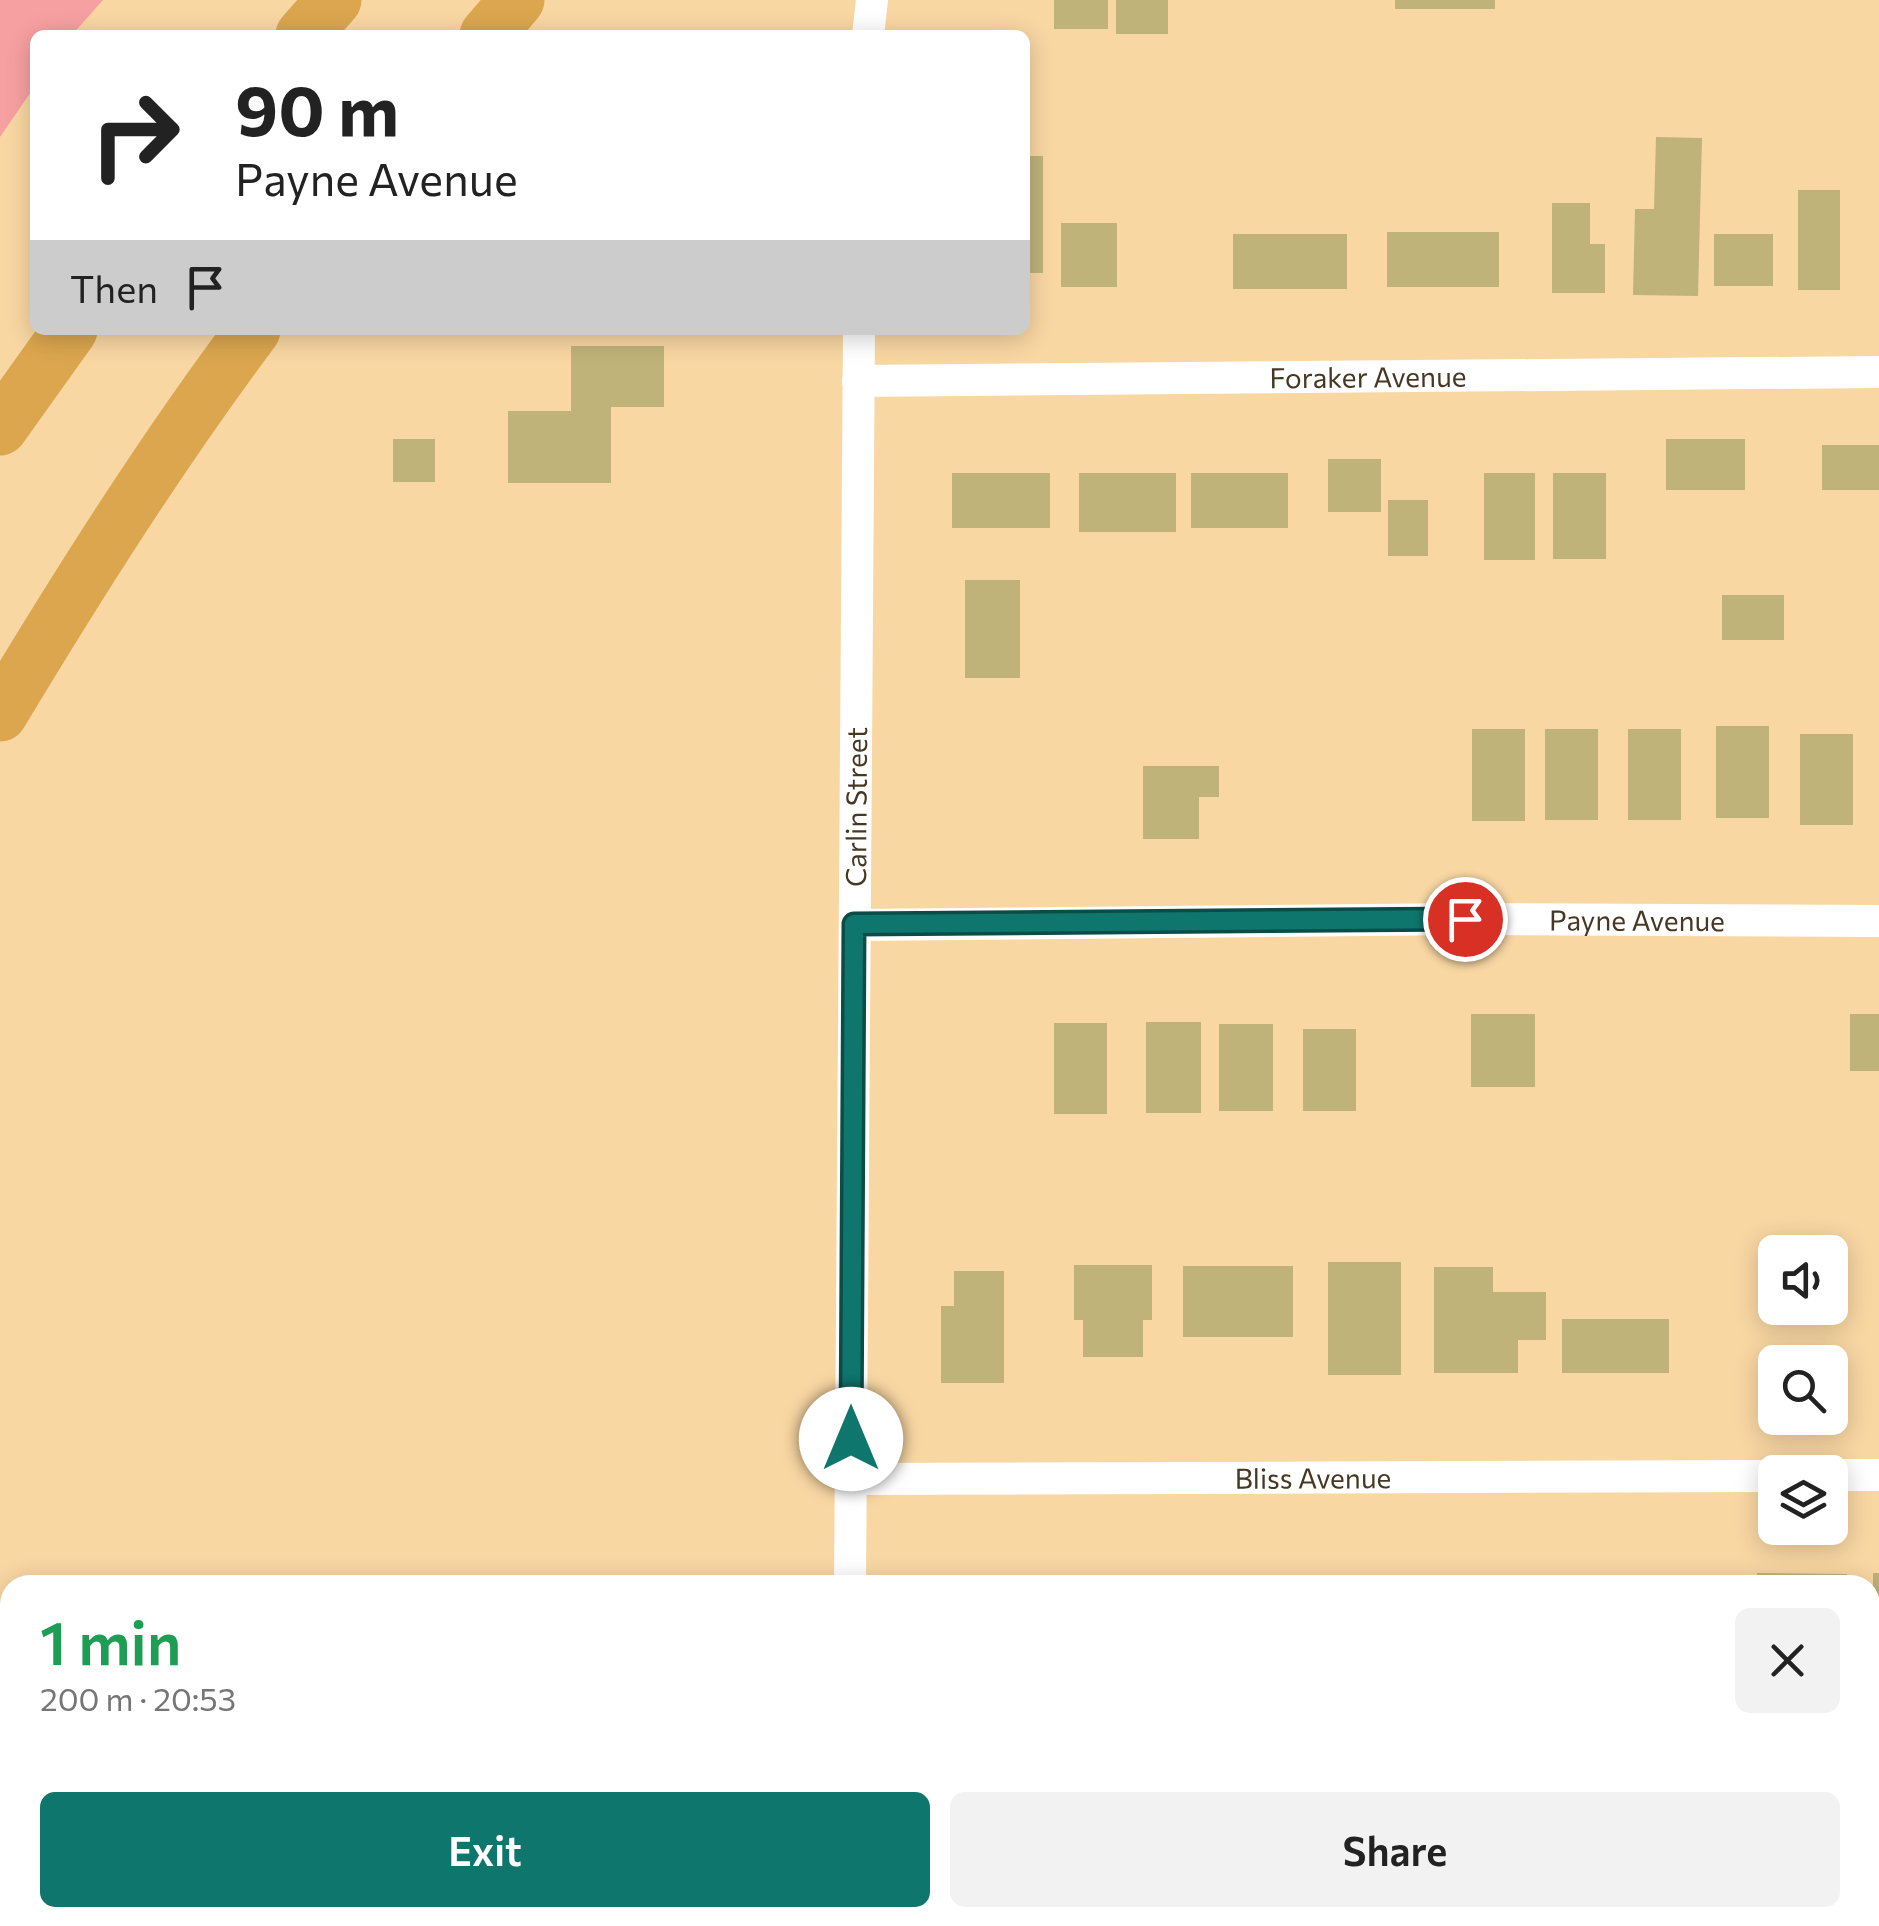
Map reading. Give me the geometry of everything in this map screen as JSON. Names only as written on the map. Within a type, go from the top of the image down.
[{"type":"highway","points":[[307,30],[334,0]]},
{"type":"highway","points":[[491,30],[517,0]]},
{"type":"highway","points":[[0,428],[66,335]]},
{"type":"highway","points":[[0,714],[142,489],[250,335]]},
{"type":"street","points":[[869,30],[872,0]]},
{"type":"street","name":"Carlin Street","points":[[850,1575],[858,335]]},
{"type":"street","name":"Foraker Avenue","points":[[858,381],[1879,372]]},
{"type":"street","name":"Payne Avenue","points":[[854,924],[1879,920]]},
{"type":"street","points":[[1848,1475],[1879,1475]]},
{"type":"street","name":"Bliss Avenue","points":[[851,1479],[1758,1476]]},
{"type":"shaded area","points":[[0,0],[103,0],[76,30],[30,30],[30,93],[0,137]]},
{"type":"building","points":[[1054,0],[1108,0],[1108,29],[1054,29]]},
{"type":"building","points":[[1116,0],[1168,0],[1168,34],[1116,34]]},
{"type":"building","points":[[1395,0],[1495,0],[1495,9],[1395,9]]},
{"type":"building","points":[[1656,137],[1702,138],[1698,296],[1633,295],[1635,209],[1654,209]]},
{"type":"building","points":[[1030,156],[1043,156],[1043,273],[1030,273]]},
{"type":"building","points":[[1798,190],[1840,190],[1840,290],[1798,290]]},
{"type":"building","points":[[1552,203],[1590,203],[1590,244],[1605,244],[1605,293],[1552,293]]},
{"type":"building","points":[[1061,223],[1117,223],[1117,287],[1061,287]]},
{"type":"building","points":[[1387,232],[1499,232],[1499,287],[1387,287]]},
{"type":"building","points":[[1233,234],[1347,234],[1347,289],[1233,289]]},
{"type":"building","points":[[1714,234],[1773,234],[1773,286],[1714,286]]},
{"type":"building","points":[[571,346],[664,346],[664,407],[611,407],[611,483],[508,483],[508,411],[571,411]]},
{"type":"building","points":[[393,439],[435,439],[435,482],[393,482]]},
{"type":"building","points":[[1666,439],[1745,439],[1745,490],[1666,490]]},
{"type":"building","points":[[1822,445],[1879,445],[1879,490],[1822,490]]},
{"type":"building","points":[[1328,459],[1381,459],[1381,512],[1328,512]]},
{"type":"building","points":[[952,473],[1050,473],[1050,528],[952,528]]},
{"type":"building","points":[[1079,473],[1176,473],[1176,532],[1079,532]]},
{"type":"building","points":[[1191,473],[1288,473],[1288,528],[1191,528]]},
{"type":"building","points":[[1484,473],[1535,473],[1535,560],[1484,560]]},
{"type":"building","points":[[1553,473],[1606,473],[1606,559],[1553,559]]},
{"type":"building","points":[[1388,500],[1428,500],[1428,556],[1388,556]]},
{"type":"building","points":[[965,580],[1020,580],[1020,678],[965,678]]},
{"type":"building","points":[[1722,595],[1784,595],[1784,640],[1722,640]]},
{"type":"building","points":[[1716,726],[1769,726],[1769,818],[1716,818]]},
{"type":"building","points":[[1472,729],[1525,729],[1525,821],[1472,821]]},
{"type":"building","points":[[1545,729],[1598,729],[1598,820],[1545,820]]},
{"type":"building","points":[[1628,729],[1681,729],[1681,820],[1628,820]]},
{"type":"building","points":[[1800,734],[1853,734],[1853,825],[1800,825]]},
{"type":"building","points":[[1143,766],[1219,766],[1219,797],[1199,797],[1199,839],[1143,839]]},
{"type":"building","points":[[1471,1014],[1535,1014],[1535,1087],[1471,1087]]},
{"type":"building","points":[[1850,1014],[1879,1014],[1879,1071],[1850,1071]]},
{"type":"building","points":[[1146,1022],[1201,1022],[1201,1113],[1146,1113]]},
{"type":"building","points":[[1054,1023],[1107,1023],[1107,1114],[1054,1114]]},
{"type":"building","points":[[1219,1024],[1273,1024],[1273,1111],[1219,1111]]},
{"type":"building","points":[[1303,1029],[1356,1029],[1356,1111],[1303,1111]]},
{"type":"building","points":[[1328,1262],[1401,1262],[1401,1375],[1328,1375]]},
{"type":"building","points":[[1074,1265],[1152,1265],[1152,1320],[1143,1320],[1143,1357],[1083,1357],[1083,1320],[1074,1320]]},
{"type":"building","points":[[1183,1266],[1293,1266],[1293,1337],[1183,1337]]},
{"type":"building","points":[[1434,1267],[1493,1267],[1493,1292],[1546,1292],[1546,1340],[1518,1340],[1518,1373],[1434,1373]]},
{"type":"building","points":[[954,1271],[1004,1271],[1004,1383],[941,1383],[941,1306],[954,1306]]},
{"type":"building","points":[[1562,1319],[1669,1319],[1669,1373],[1562,1373]]},
{"type":"building","points":[[1757,1573],[1847,1574],[1847,1575]]},
{"type":"route","points":[[851,1439],[854,924],[1465,919]]}]
